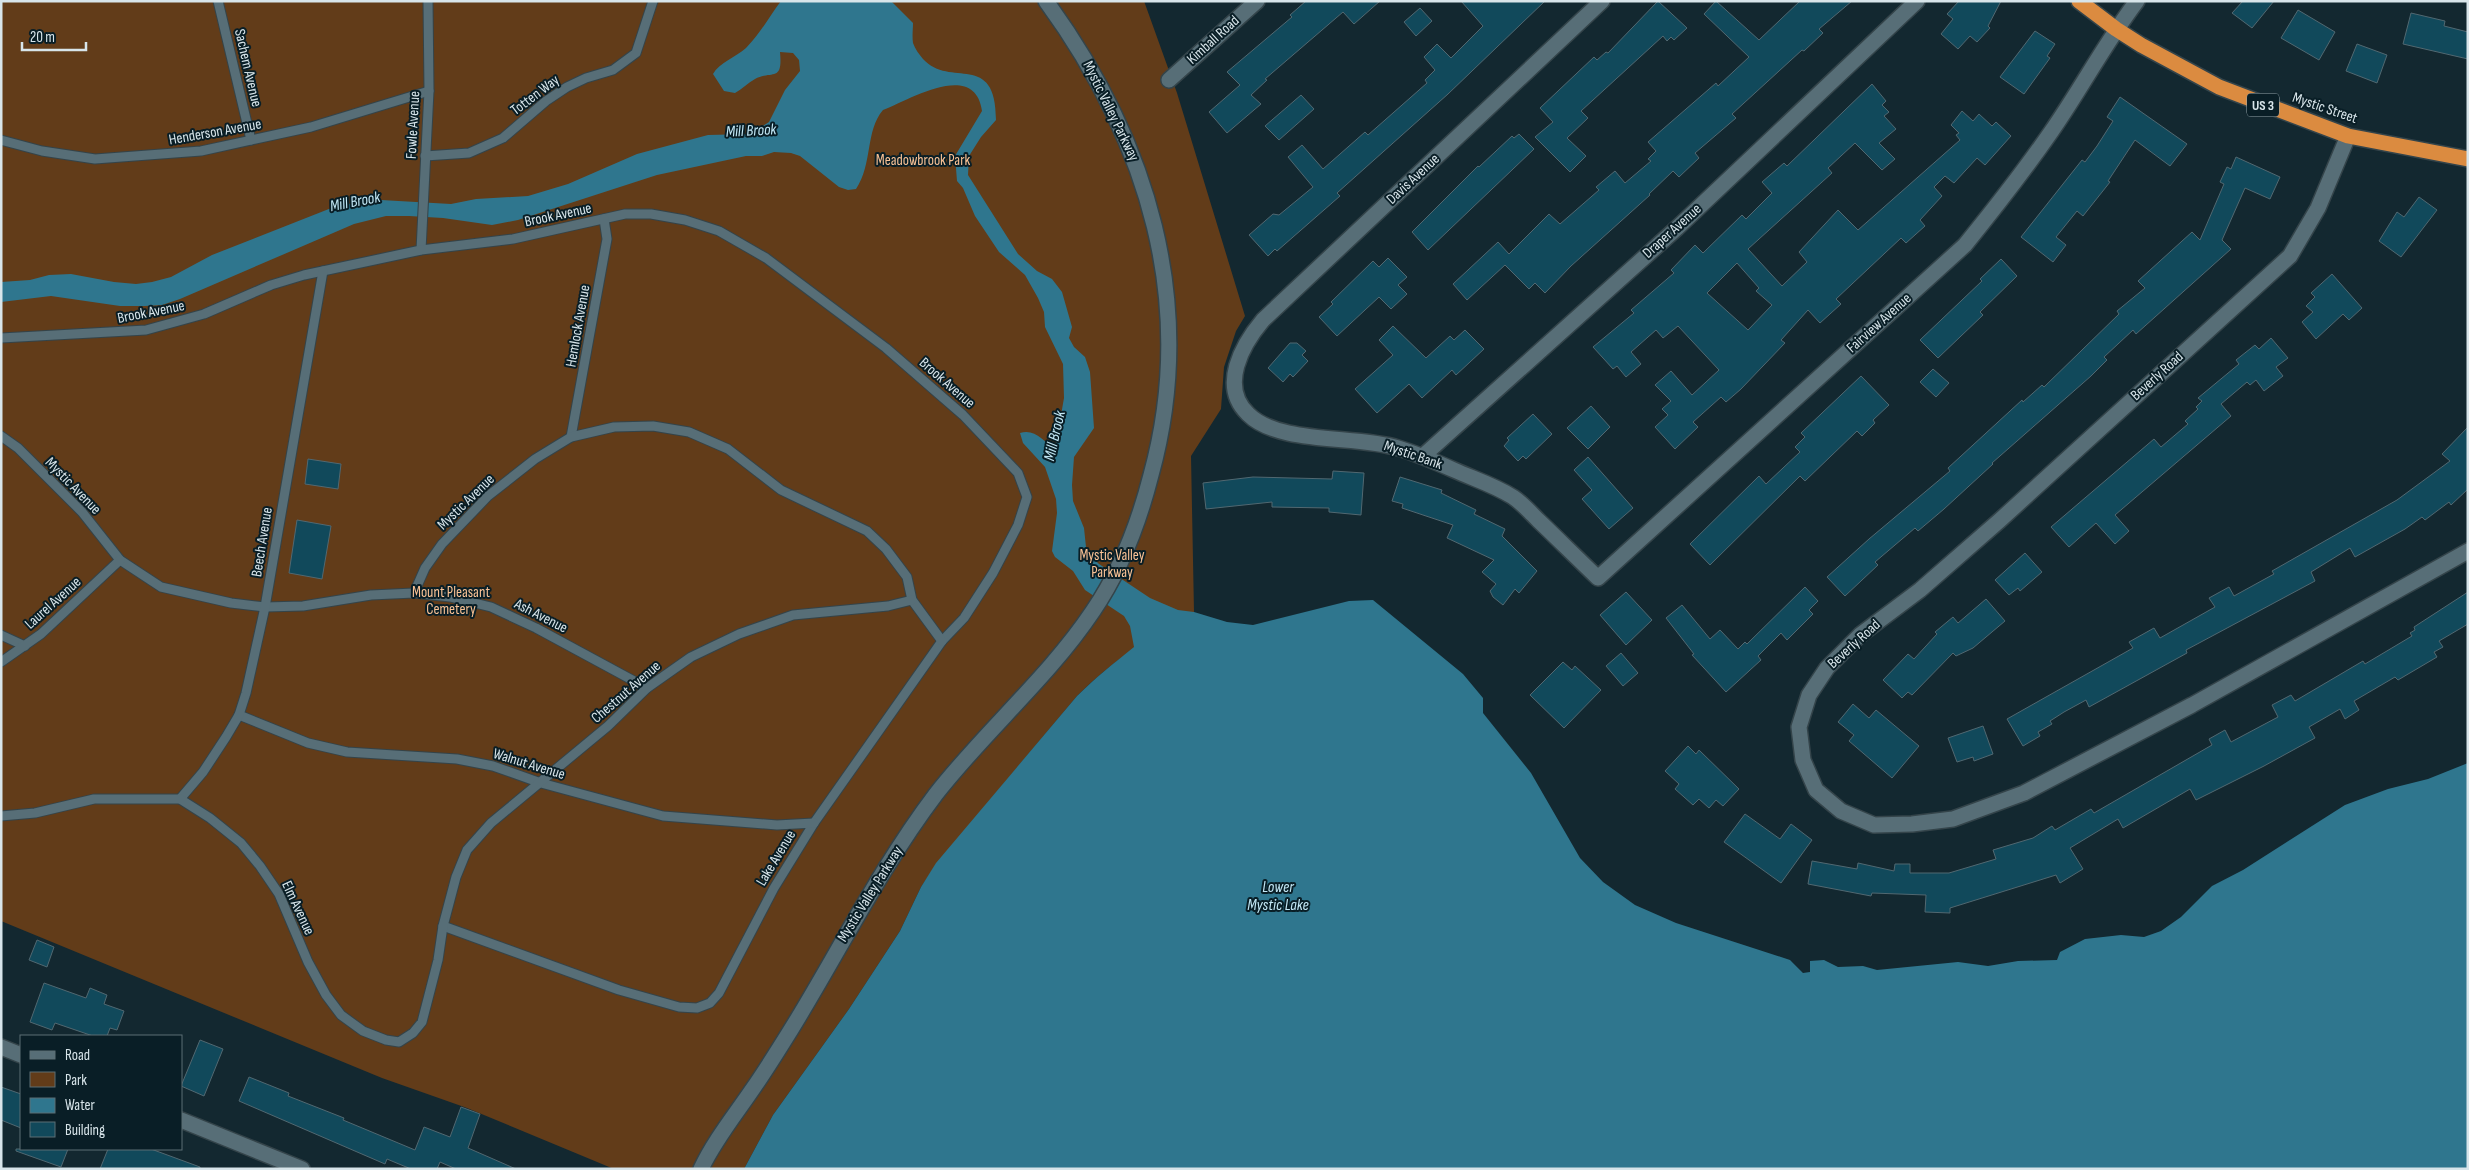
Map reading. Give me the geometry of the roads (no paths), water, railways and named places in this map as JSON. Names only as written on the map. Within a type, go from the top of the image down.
[{"type":"highway","name":"Mystic Street","points":[[2079,1],[2116,29],[2218,86],[2348,136],[2468,159]]},
{"type":"street","name":"Mystic Valley Parkway","points":[[700,1169],[764,1074],[884,868],[910,830],[970,754],[1043,675],[1095,608],[1119,564],[1147,490],[1161,432],[1169,355],[1166,289],[1151,207],[1121,125],[1076,43],[1046,1]]},
{"type":"street","name":"Kimball Road","points":[[1169,80],[1257,1]]},
{"type":"street","name":"Davis Avenue","points":[[1236,365],[1241,350],[1263,320],[1602,1]]},
{"type":"street","name":"Draper Avenue","points":[[1423,456],[1677,228],[1917,1]]},
{"type":"street","name":"Fairview Avenue","points":[[1598,578],[1965,244],[2006,194],[2052,131],[2116,29],[2137,1]]},
{"type":"street","name":"Beverly Road","points":[[2348,136],[2318,208],[2290,256],[1999,521],[1920,590],[1860,635],[1827,668],[1809,695],[1800,727],[1803,760],[1816,790],[1841,811],[1874,825],[1912,824],[1953,819],[2024,793],[2192,705],[2468,551]]},
{"type":"street","name":"Mystic Bank","points":[[1236,365],[1236,394],[1241,406],[1250,416],[1264,424],[1293,434],[1366,440],[1423,456],[1487,483],[1514,498],[1598,578]]},
{"type":"street","points":[[1,1047],[20,1055]]},
{"type":"street","points":[[182,1120],[302,1169]]},
{"type":"lane","name":"Sachem Avenue","points":[[218,1],[251,140]]},
{"type":"lane","name":"Fowle Avenue","points":[[421,250],[429,91],[428,1]]},
{"type":"lane","name":"Totten Way","points":[[425,156],[469,153],[503,138],[546,100],[567,87],[586,78],[613,70],[636,53],[653,1]]},
{"type":"lane","name":"Henderson Avenue","points":[[1,140],[42,151],[95,160],[200,151],[310,127],[429,91]]},
{"type":"lane","name":"Brook Avenue","points":[[1,338],[114,333],[171,325],[204,314],[271,285],[323,271],[421,250],[513,239],[625,214],[651,214],[685,220],[719,231],[766,258],[886,348],[963,415],[1018,473],[1027,497]]},
{"type":"lane","name":"Hemlock Avenue","points":[[571,437],[607,239],[604,219]]},
{"type":"lane","name":"Beech Avenue","points":[[180,799],[203,772],[239,715],[246,693],[265,607],[323,271]]},
{"type":"lane","name":"Mystic Avenue","points":[[1,436],[18,448],[82,512],[120,560],[161,587],[223,602],[265,607],[303,606],[372,595],[414,593],[425,568],[436,552],[488,496],[535,459],[571,437],[614,427],[653,426],[689,432],[728,449],[781,490],[867,531],[886,549],[907,577],[912,600],[942,641]]},
{"type":"lane","name":"Lake Avenue","points":[[443,926],[619,990],[679,1007],[697,1008],[710,1003],[718,993],[774,888],[814,823],[942,641],[964,618],[993,573],[1018,525],[1027,497]]},
{"type":"lane","name":"Laurel Avenue","points":[[1,662],[41,634],[120,560]]},
{"type":"lane","name":"Ash Avenue","points":[[414,593],[450,597],[491,607],[536,628],[647,688]]},
{"type":"lane","name":"Chestnut Avenue","points":[[443,926],[456,877],[467,850],[491,823],[608,726],[647,688],[692,657],[739,634],[793,615],[888,606],[912,600]]},
{"type":"lane","points":[[1,635],[25,646]]},
{"type":"lane","name":"Walnut Avenue","points":[[239,715],[308,743],[347,752],[457,758],[493,766],[541,783],[663,816],[777,825],[814,823]]},
{"type":"lane","points":[[1,816],[35,813],[94,800],[180,799]]},
{"type":"lane","name":"Elm Avenue","points":[[180,799],[210,818],[241,843],[260,866],[279,894],[308,962],[326,994],[341,1016],[363,1031],[386,1040],[399,1042],[413,1034],[422,1022],[438,960],[443,926]]},
{"type":"water","name":"Lower Mystic Lake","points":[[781,1],[891,1],[913,23],[913,43],[923,59],[934,67],[946,71],[970,74],[980,78],[988,85],[994,99],[996,120],[981,137],[969,156],[968,175],[1018,254],[1037,271],[1052,279],[1062,292],[1072,327],[1069,338],[1074,347],[1085,357],[1090,372],[1094,428],[1074,457],[1072,485],[1073,501],[1084,528],[1086,547],[1091,556],[1099,564],[1150,598],[1178,610],[1194,612],[1227,622],[1253,625],[1349,601],[1373,600],[1463,674],[1483,698],[1483,713],[1531,773],[1580,858],[1603,882],[1635,905],[1676,923],[1790,960],[1803,973],[1810,972],[1810,961],[1824,960],[1838,967],[1863,966],[1877,970],[1958,962],[1988,966],[2018,961],[2057,960],[2060,952],[2085,939],[2121,935],[2144,937],[2161,931],[2181,917],[2212,886],[2243,870],[2345,805],[2388,789],[2428,779],[2468,763],[2468,1169],[744,1169],[773,1115],[849,1009],[900,931],[921,887],[936,863],[1077,696],[1134,647],[1130,626],[1124,616],[1085,590],[1073,571],[1055,557],[1052,551],[1057,513],[1056,499],[1045,467],[1023,443],[1020,433],[1030,432],[1035,434],[1055,449],[1064,398],[1063,364],[1045,327],[1044,312],[1025,275],[999,252],[975,216],[963,188],[957,181],[955,156],[982,111],[977,96],[967,88],[954,85],[940,87],[883,110],[877,118],[865,169],[856,189],[848,190],[839,187],[800,156],[791,153],[774,152],[762,156],[746,156],[657,175],[518,220],[492,225],[443,218],[409,216],[386,216],[354,224],[162,305],[120,306],[51,296],[1,302],[1,282],[30,280],[49,275],[71,274],[114,282],[136,284],[152,282],[171,277],[212,255],[339,205],[381,200],[451,204],[476,199],[528,196],[568,184],[637,154],[708,135],[750,134],[769,122],[785,90],[800,71],[799,60],[793,53],[780,52],[780,68],[778,72],[755,79],[735,93],[724,91],[713,74],[719,67],[751,43]]},
{"type":"water label","name":"Mill Brook","points":[[751,131]]},
{"type":"water label","name":"Mill Brook","points":[[355,202]]},
{"type":"water label","name":"Mill Brook","points":[[1055,436]]},
{"type":"park label","name":"Meadowbrook Park","points":[[923,160]]},
{"type":"park label","name":"Mount Pleasant Cemetery","points":[[451,600]]}]
